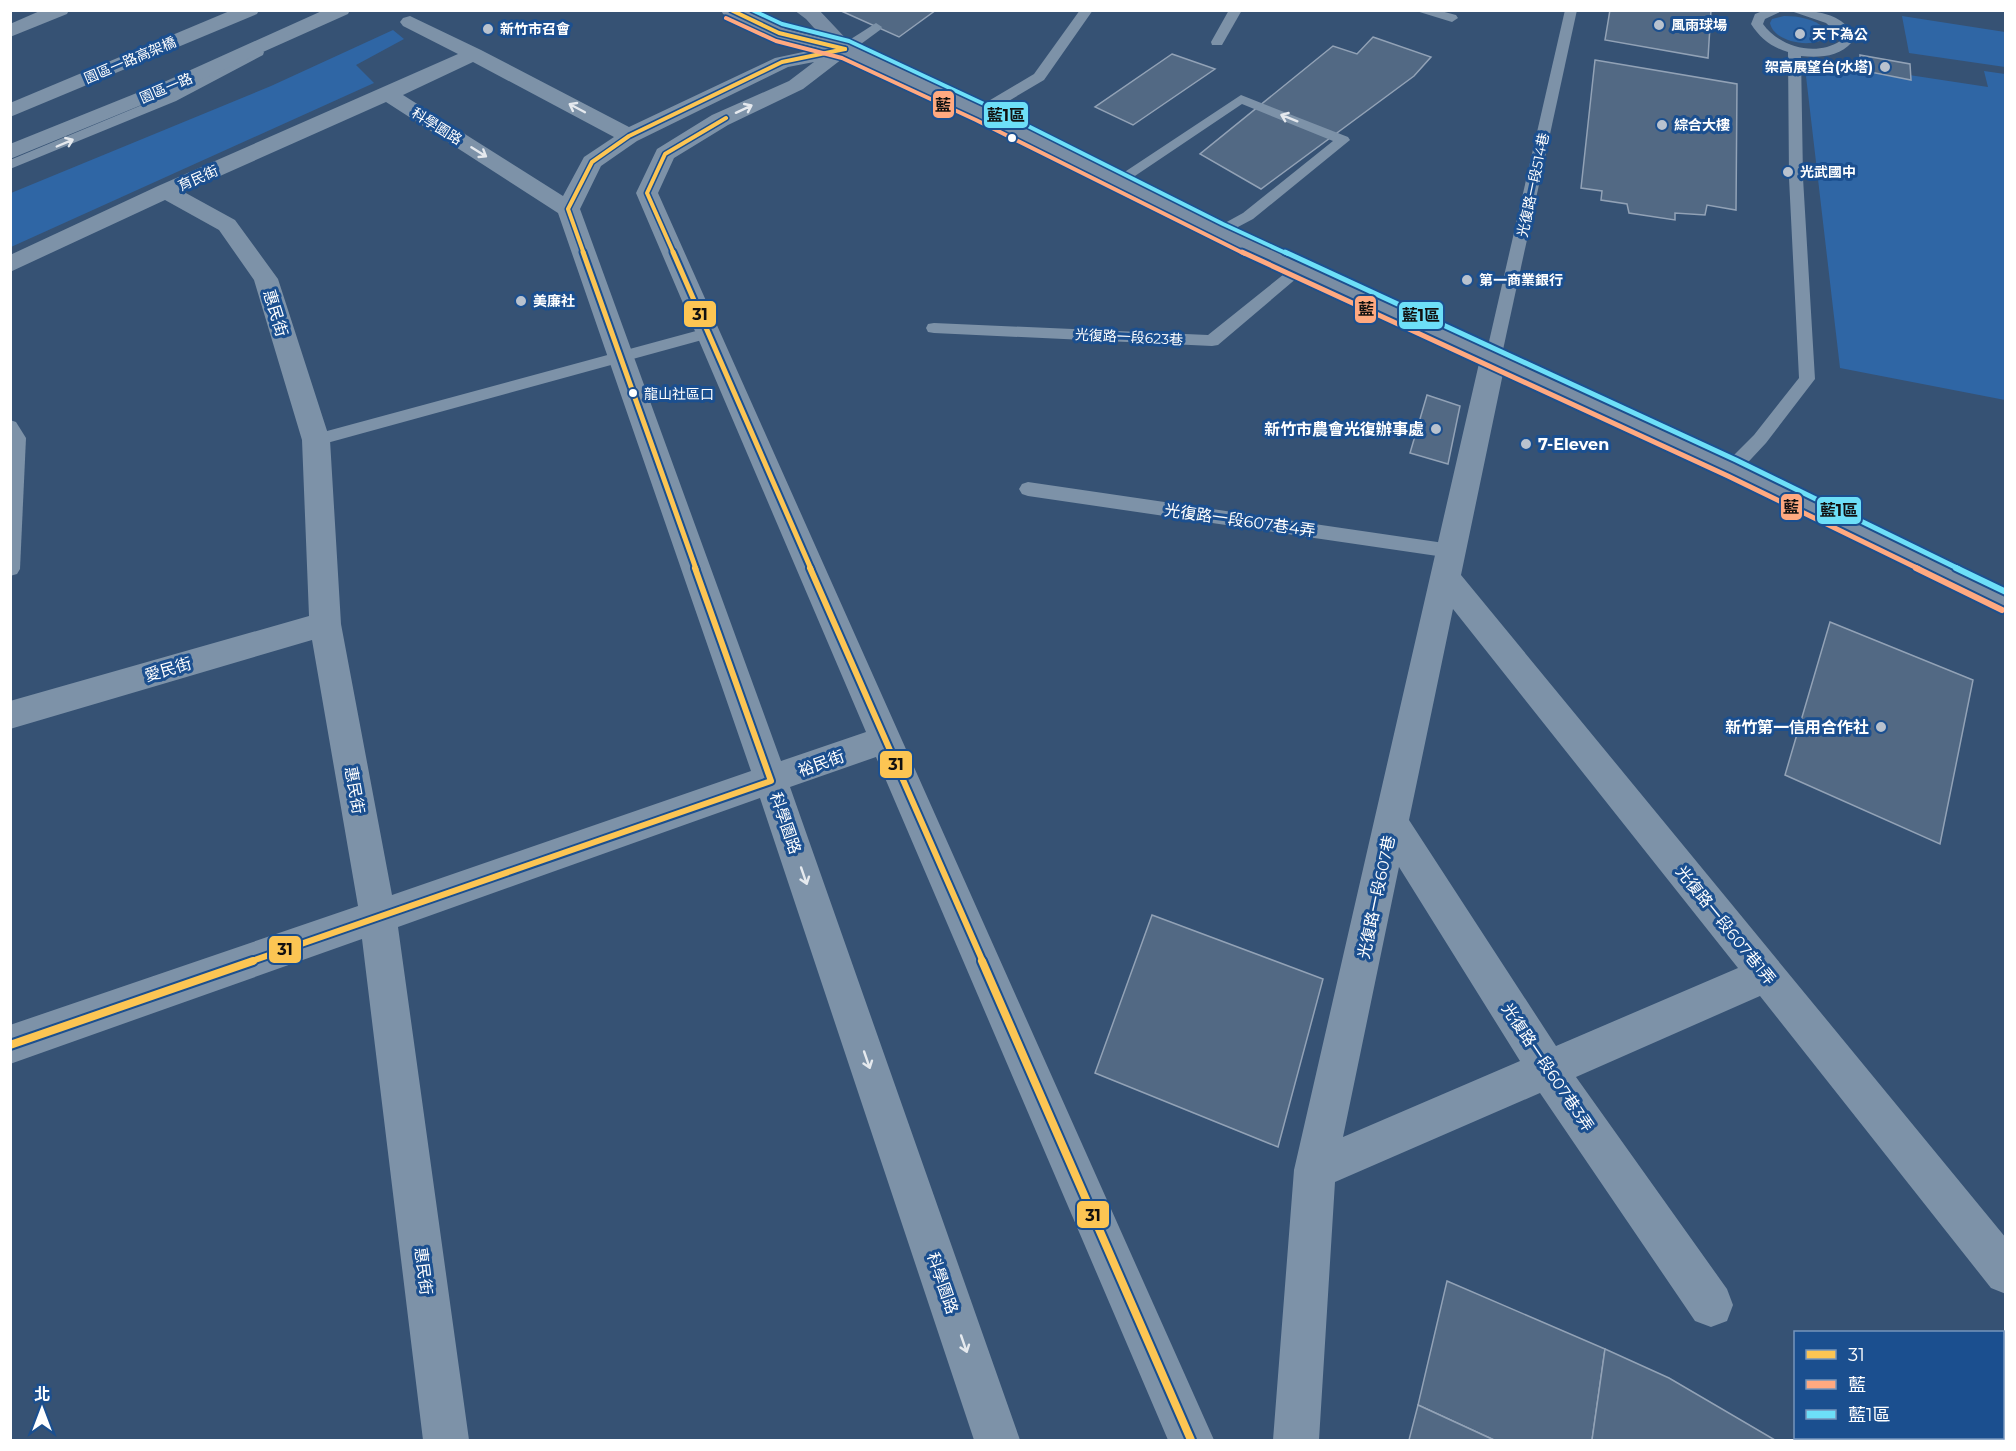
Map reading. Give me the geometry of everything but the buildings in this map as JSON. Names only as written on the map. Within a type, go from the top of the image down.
[{"type":"main road","points":[[730,10],[779,33],[845,49],[980,112],[1219,232],[1732,468],[2006,602]]},
{"type":"main road","points":[[803,10],[813,15],[845,49]]},
{"type":"street","points":[[10,15],[18,10]]},
{"type":"street","points":[[10,31],[60,10]]},
{"type":"street","name":"園區一路高架橋","points":[[10,111],[250,10]]},
{"type":"street","name":"園區一路","points":[[10,152],[171,86],[333,14]]},
{"type":"street","points":[[410,22],[629,135]]},
{"type":"street","points":[[568,209],[592,162],[629,135],[782,62],[845,49]]},
{"type":"street","points":[[845,49],[796,85],[720,120],[665,154],[647,193],[1191,1440]]},
{"type":"street","name":"科學園路","points":[[387,94],[474,54]]},
{"type":"street","name":"科學園路","points":[[387,94],[568,209],[771,781],[997,1440]]},
{"type":"street","name":"育民街","points":[[10,265],[166,191],[387,94]]},
{"type":"street","name":"惠民街","points":[[166,191],[227,225],[266,279],[316,440],[325,624],[378,918],[446,1440]]},
{"type":"street","name":"光復路一段607巷","points":[[1296,1440],[1315,1170],[1493,358]]},
{"type":"street","name":"光復路一段607巷1弄","points":[[1448,565],[1766,975],[2006,1272]]},
{"type":"street","name":"愛民街","points":[[10,715],[325,624]]},
{"type":"street","name":"裕民街","points":[[10,1045],[884,740]]},
{"type":"street","name":"光復路一段607巷3弄","points":[[1392,824],[1548,1070],[1711,1305]]},
{"type":"street","points":[[1315,1170],[1766,975]]},
{"type":"lane","points":[[980,112],[1039,77],[1087,10]]},
{"type":"lane","points":[[1216,42],[1236,10]]},
{"type":"lane","points":[[1419,10],[1452,18]]},
{"type":"lane","name":"光復路一段514巷","points":[[1493,358],[1571,10]]},
{"type":"lane","points":[[1778,10],[1759,17],[1757,24],[1760,31],[1768,38],[1794,50],[1808,52],[1833,51],[1846,42],[1846,36],[1842,30],[1828,20],[1794,10]]},
{"type":"lane","points":[[10,165],[171,98],[333,14]]},
{"type":"lane","points":[[845,49],[876,27]]},
{"type":"lane","points":[[1732,468],[1760,439],[1807,380],[1796,177],[1794,50]]},
{"type":"lane","points":[[1118,181],[1241,99],[1343,140],[1248,216],[1219,232]]},
{"type":"lane","name":"光復路一段623巷","points":[[934,328],[1212,341],[1299,269]]},
{"type":"lane","points":[[316,440],[707,333]]},
{"type":"lane","points":[[10,426],[17,438],[10,569]]},
{"type":"lane","name":"光復路一段607巷4弄","points":[[1028,489],[1448,565]]},
{"type":"shaded area","points":[[1784,16],[1801,17],[1816,22],[1825,28],[1827,37],[1813,43],[1786,39],[1773,30],[1770,23],[1772,19]]},
{"type":"shaded area","points":[[1902,16],[2005,32],[2005,67],[1909,53]]},
{"type":"shaded area","points":[[393,30],[404,39],[356,65],[374,83],[11,247],[11,193],[271,86]]},
{"type":"shaded area","points":[[1804,59],[1988,87],[1984,71],[2005,74],[2005,400],[1840,368]]},
{"type":"transit line","name":"31","points":[[731,10],[779,33],[845,49]]},
{"type":"transit line","name":"藍1區","points":[[752,10],[782,24],[849,41],[984,104],[1223,224],[1736,460],[2006,592]]},
{"type":"transit line","name":"藍","points":[[726,18],[776,41],[842,58],[976,120],[1215,240],[1728,476],[2002,610]]},
{"type":"transit line","name":"31","points":[[10,1045],[771,781],[568,209],[592,162],[629,136],[782,62],[845,49]]},
{"type":"transit line","name":"31","points":[[726,118],[665,154],[647,193],[1191,1440]]},
{"type":"place","name":"風雨球場","points":[[1659,25]]},
{"type":"place","name":"新竹市召會","points":[[488,29]]},
{"type":"place","name":"天下為公","points":[[1800,34]]},
{"type":"place","name":"架高展望台(水塔)","points":[[1885,67]]},
{"type":"place","name":"綜合大樓","points":[[1662,125]]},
{"type":"place","name":"光武國中","points":[[1788,172]]},
{"type":"place","name":"第一商業銀行","points":[[1467,280]]},
{"type":"place","name":"美廉社","points":[[521,301]]},
{"type":"place","name":"龍山社區口","points":[[633,393]]},
{"type":"place","name":"新竹市農會光復辦事處","points":[[1436,429]]},
{"type":"place","name":"7-Eleven","points":[[1526,444]]},
{"type":"place","name":"新竹第一信用合作社","points":[[1881,727]]}]
